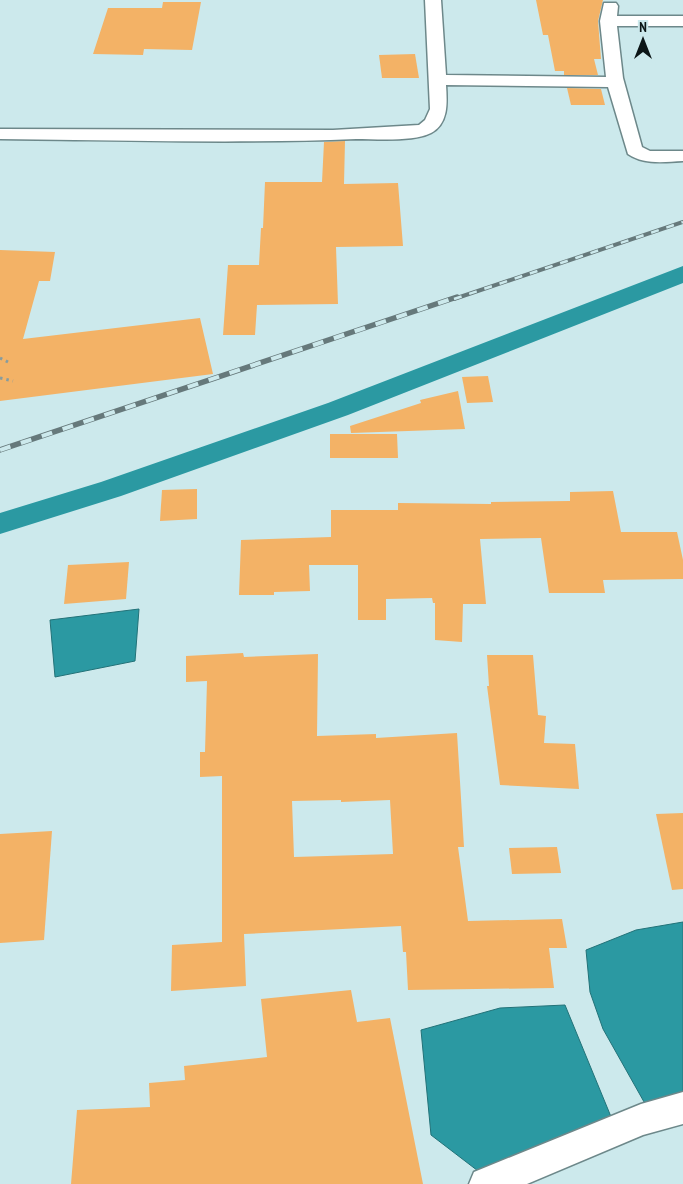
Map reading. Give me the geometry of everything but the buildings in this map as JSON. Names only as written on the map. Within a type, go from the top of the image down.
[{"type":"street","points":[[0,134],[332,135],[411,132],[426,128],[432,124],[439,109],[433,0]]},
{"type":"street","points":[[683,21],[609,14],[616,82],[634,150],[646,156],[683,156]]},
{"type":"street","points":[[438,80],[616,82]]},
{"type":"street","points":[[486,1184],[641,1120],[683,1108]]},
{"type":"path","points":[[0,358],[8,362]]},
{"type":"path","points":[[0,378],[13,381]]},
{"type":"water","points":[[139,609],[135,661],[55,677],[50,620]]},
{"type":"water","points":[[683,922],[683,1099],[648,1109],[603,1029],[590,992],[586,950],[636,930]]},
{"type":"water","points":[[565,1005],[614,1124],[482,1174],[431,1135],[421,1030],[500,1008]]},
{"type":"waterway","points":[[0,524],[111,489],[338,409],[683,274]]},
{"type":"railway","points":[[454,299],[683,222]]},
{"type":"railway","points":[[0,450],[457,297]]}]
